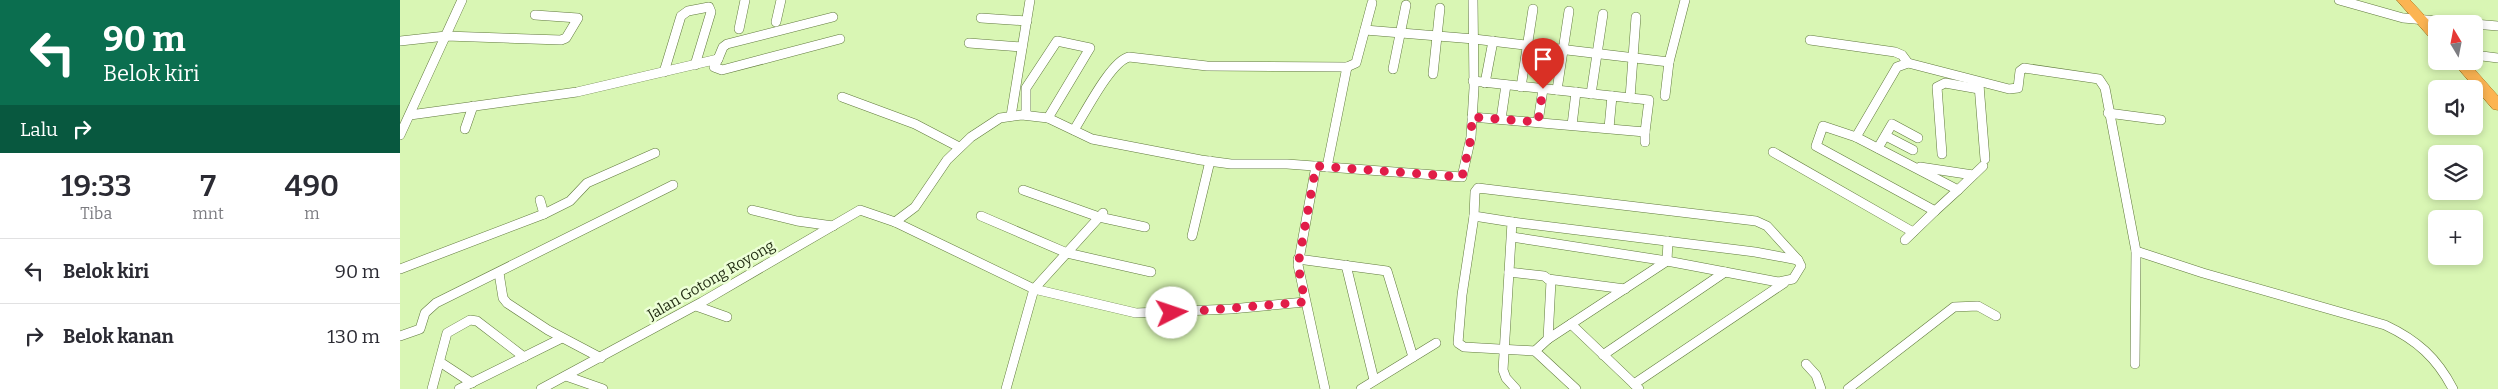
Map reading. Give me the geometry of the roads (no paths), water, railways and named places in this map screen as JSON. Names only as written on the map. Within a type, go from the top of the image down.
[{"type":"highway","points":[[2403,0],[2428,28]]},
{"type":"highway","points":[[2467,70],[2498,105]]},
{"type":"street","points":[[401,131],[462,0]]},
{"type":"street","points":[[739,30],[745,0]]},
{"type":"street","points":[[776,22],[781,0]]},
{"type":"street","points":[[1011,116],[1030,0]]},
{"type":"street","points":[[896,222],[914,207],[947,160],[959,147],[992,123],[1011,116],[1026,115],[1048,118],[1092,139],[1210,161],[1316,166],[1462,177],[1471,138],[1474,81],[1473,0]]},
{"type":"street","points":[[1665,96],[1669,62],[1685,0]]},
{"type":"street","points":[[2339,0],[2400,18],[2428,20]]},
{"type":"street","points":[[1074,130],[1119,62],[1132,56],[1182,65],[1220,68],[1242,66],[1346,67],[1356,63],[1372,3]]},
{"type":"street","points":[[1393,69],[1406,5]]},
{"type":"street","points":[[664,72],[681,16],[688,11],[709,7],[711,12],[694,65]]},
{"type":"street","points":[[1432,74],[1438,37],[1440,8]]},
{"type":"street","points":[[1521,86],[1532,9]]},
{"type":"street","points":[[1557,90],[1569,11]]},
{"type":"street","points":[[1591,94],[1603,14]]},
{"type":"street","points":[[400,41],[446,36],[561,40],[566,38],[578,18],[535,15]]},
{"type":"street","points":[[833,17],[727,44],[723,47],[714,67],[722,70],[840,39]]},
{"type":"street","points":[[1630,98],[1636,17]]},
{"type":"street","points":[[980,18],[1027,21]]},
{"type":"street","points":[[2483,25],[2498,26]]},
{"type":"street","points":[[1365,30],[1527,44],[1669,62]]},
{"type":"street","points":[[1810,40],[1895,52],[1902,55],[1908,62],[1979,85]]},
{"type":"street","points":[[1026,115],[1026,88],[1057,41],[1090,48],[1048,118]]},
{"type":"street","points":[[1485,83],[1493,41]]},
{"type":"street","points":[[969,43],[1022,47]]},
{"type":"street","points":[[2483,56],[2498,58]]},
{"type":"street","points":[[410,115],[577,92],[718,59]]},
{"type":"street","points":[[1856,137],[1897,67],[1908,62]]},
{"type":"street","points":[[1327,167],[1346,67]]},
{"type":"street","points":[[1942,154],[1937,87],[1945,83],[2018,88],[2020,71],[2028,68],[2094,77],[2103,84],[2133,228],[2136,251],[2135,364]]},
{"type":"street","points":[[1474,81],[1649,100],[1645,142]]},
{"type":"street","points":[[1501,119],[1506,85]]},
{"type":"street","points":[[1905,240],[1984,163],[1979,85]]},
{"type":"street","points":[[1538,122],[1543,89]]},
{"type":"street","points":[[1572,124],[1576,92]]},
{"type":"street","points":[[1609,128],[1612,96]]},
{"type":"street","points":[[842,97],[915,124],[959,147]]},
{"type":"street","points":[[465,129],[473,106]]},
{"type":"street","points":[[2108,113],[2161,120]]},
{"type":"street","points":[[1472,117],[1572,124],[1645,132]]},
{"type":"street","points":[[1878,148],[1892,124],[1918,138]]},
{"type":"street","points":[[1935,211],[1813,149],[1823,126],[1856,137],[1958,190]]},
{"type":"street","points":[[1886,136],[1913,150]]},
{"type":"street","points":[[1773,152],[1913,232]]},
{"type":"street","points":[[400,269],[544,214],[573,199],[587,183],[655,153]]},
{"type":"street","points":[[1192,236],[1210,161]]},
{"type":"street","points":[[1316,166],[1298,259],[1298,274],[1325,389]]},
{"type":"street","points":[[1912,166],[1973,175]]},
{"type":"street","points":[[400,336],[420,329],[425,313],[436,303],[673,185]]},
{"type":"street","points":[[1571,324],[1636,386],[1792,279],[1798,273],[1801,266],[1798,260],[1768,226],[1756,221],[1481,187],[1475,192],[1474,216],[1462,295],[1458,343],[1464,347],[1535,351],[1576,389]]},
{"type":"street","points":[[1023,190],[1144,227]]},
{"type":"street","points":[[540,200],[544,214]]},
{"type":"street","points":[[752,210],[797,221],[833,226]]},
{"type":"street","name":"Jalan Gotong Royong","points":[[541,389],[696,306],[860,210],[896,222],[1034,289],[1144,314],[1305,302]]},
{"type":"street","points":[[1006,389],[1034,289],[1101,215]]},
{"type":"street","points":[[981,216],[1067,253],[1151,272]]},
{"type":"street","points":[[1474,216],[1798,260]]},
{"type":"street","points":[[1512,222],[1504,375],[1516,389]]},
{"type":"street","points":[[1512,237],[1667,261],[1784,283]]},
{"type":"street","points":[[1667,261],[1668,241]]},
{"type":"street","points":[[2136,251],[2203,273],[2345,312],[2394,330],[2414,339],[2431,354],[2453,389]]},
{"type":"street","points":[[1298,259],[1385,270],[1390,274],[1413,356]]},
{"type":"street","points":[[1535,351],[1548,339],[1667,261]]},
{"type":"street","points":[[1346,265],[1374,380]]},
{"type":"street","points":[[1509,272],[1544,276],[1552,285],[1548,339]]},
{"type":"street","points":[[1603,355],[1725,272]]},
{"type":"street","points":[[499,273],[503,298],[507,303],[562,338],[602,358]]},
{"type":"street","points":[[1548,279],[1625,289]]},
{"type":"street","points":[[696,306],[727,317]]},
{"type":"street","points":[[1848,389],[1954,307],[1978,306],[1996,316]]},
{"type":"street","points":[[432,389],[448,332],[472,320],[524,357]]},
{"type":"street","points":[[460,389],[562,338]]},
{"type":"street","points":[[1361,389],[1436,343]]},
{"type":"street","points":[[440,362],[472,383]]},
{"type":"street","points":[[1806,364],[1816,375],[1821,389]]},
{"type":"street","points":[[566,376],[603,389]]}]
